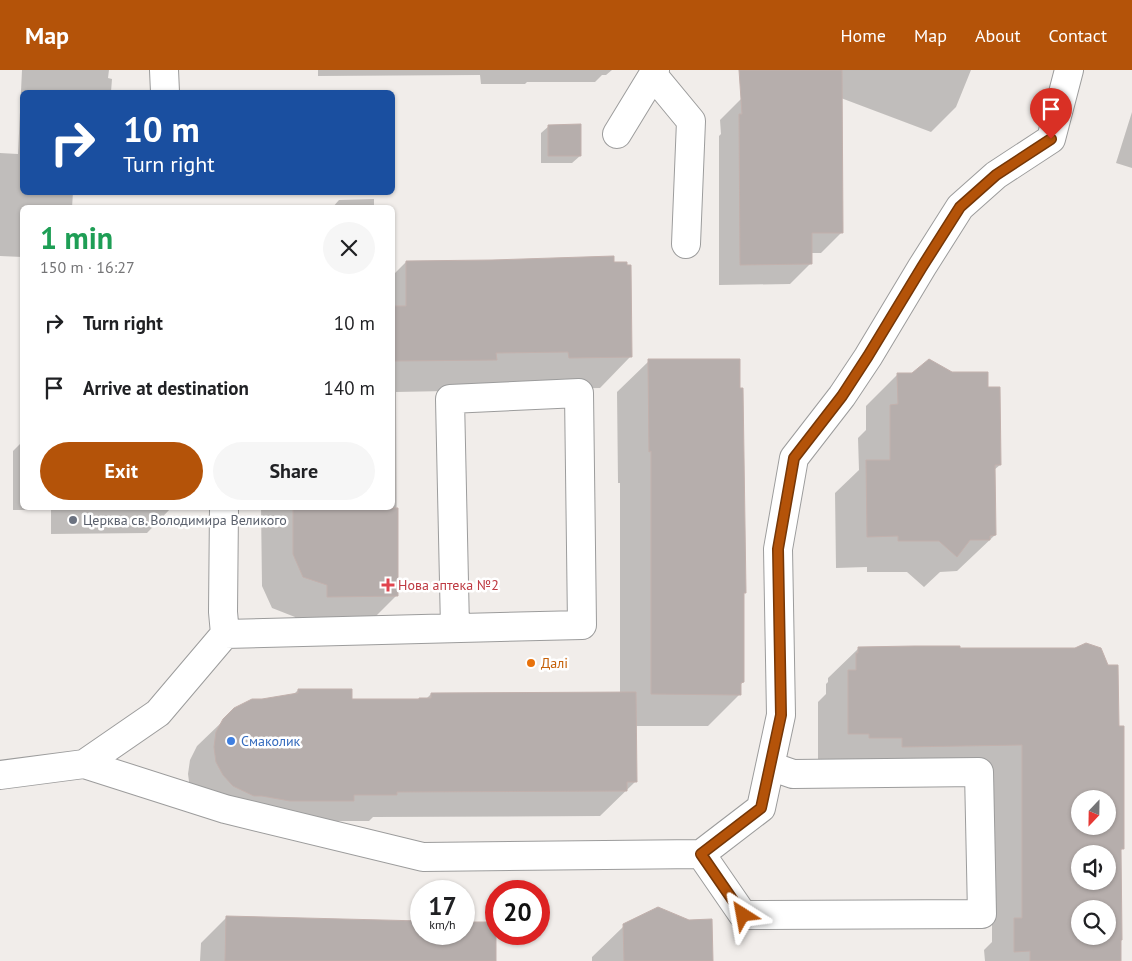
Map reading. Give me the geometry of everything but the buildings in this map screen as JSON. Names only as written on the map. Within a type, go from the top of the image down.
[{"type":"lane","points":[[164,70],[165,90]]},
{"type":"lane","points":[[0,775],[84,764],[225,809],[423,857],[701,854],[761,808],[781,715],[778,549],[794,458],[842,396],[960,207],[996,175],[1051,139],[1068,70]]},
{"type":"lane","points":[[617,134],[654,73],[691,121],[686,244]]},
{"type":"lane","points":[[225,634],[582,625],[579,393],[450,399],[455,628]]},
{"type":"lane","points":[[84,764],[158,713],[225,634],[223,612],[224,510]]},
{"type":"lane","points":[[701,854],[743,915],[982,914],[979,772],[793,774],[770,766]]},
{"type":"place","name":"Церква св. Володимира Великого","points":[[73,520]]},
{"type":"place","name":"Нова аптека №2","points":[[388,585]]},
{"type":"place","name":"Далі","points":[[531,663]]},
{"type":"place","name":"Смаколик","points":[[231,741]]},
{"type":"route","points":[[743,915],[701,854],[761,808],[781,715],[778,549],[794,458],[842,396],[960,207],[996,175],[1051,139]]}]
